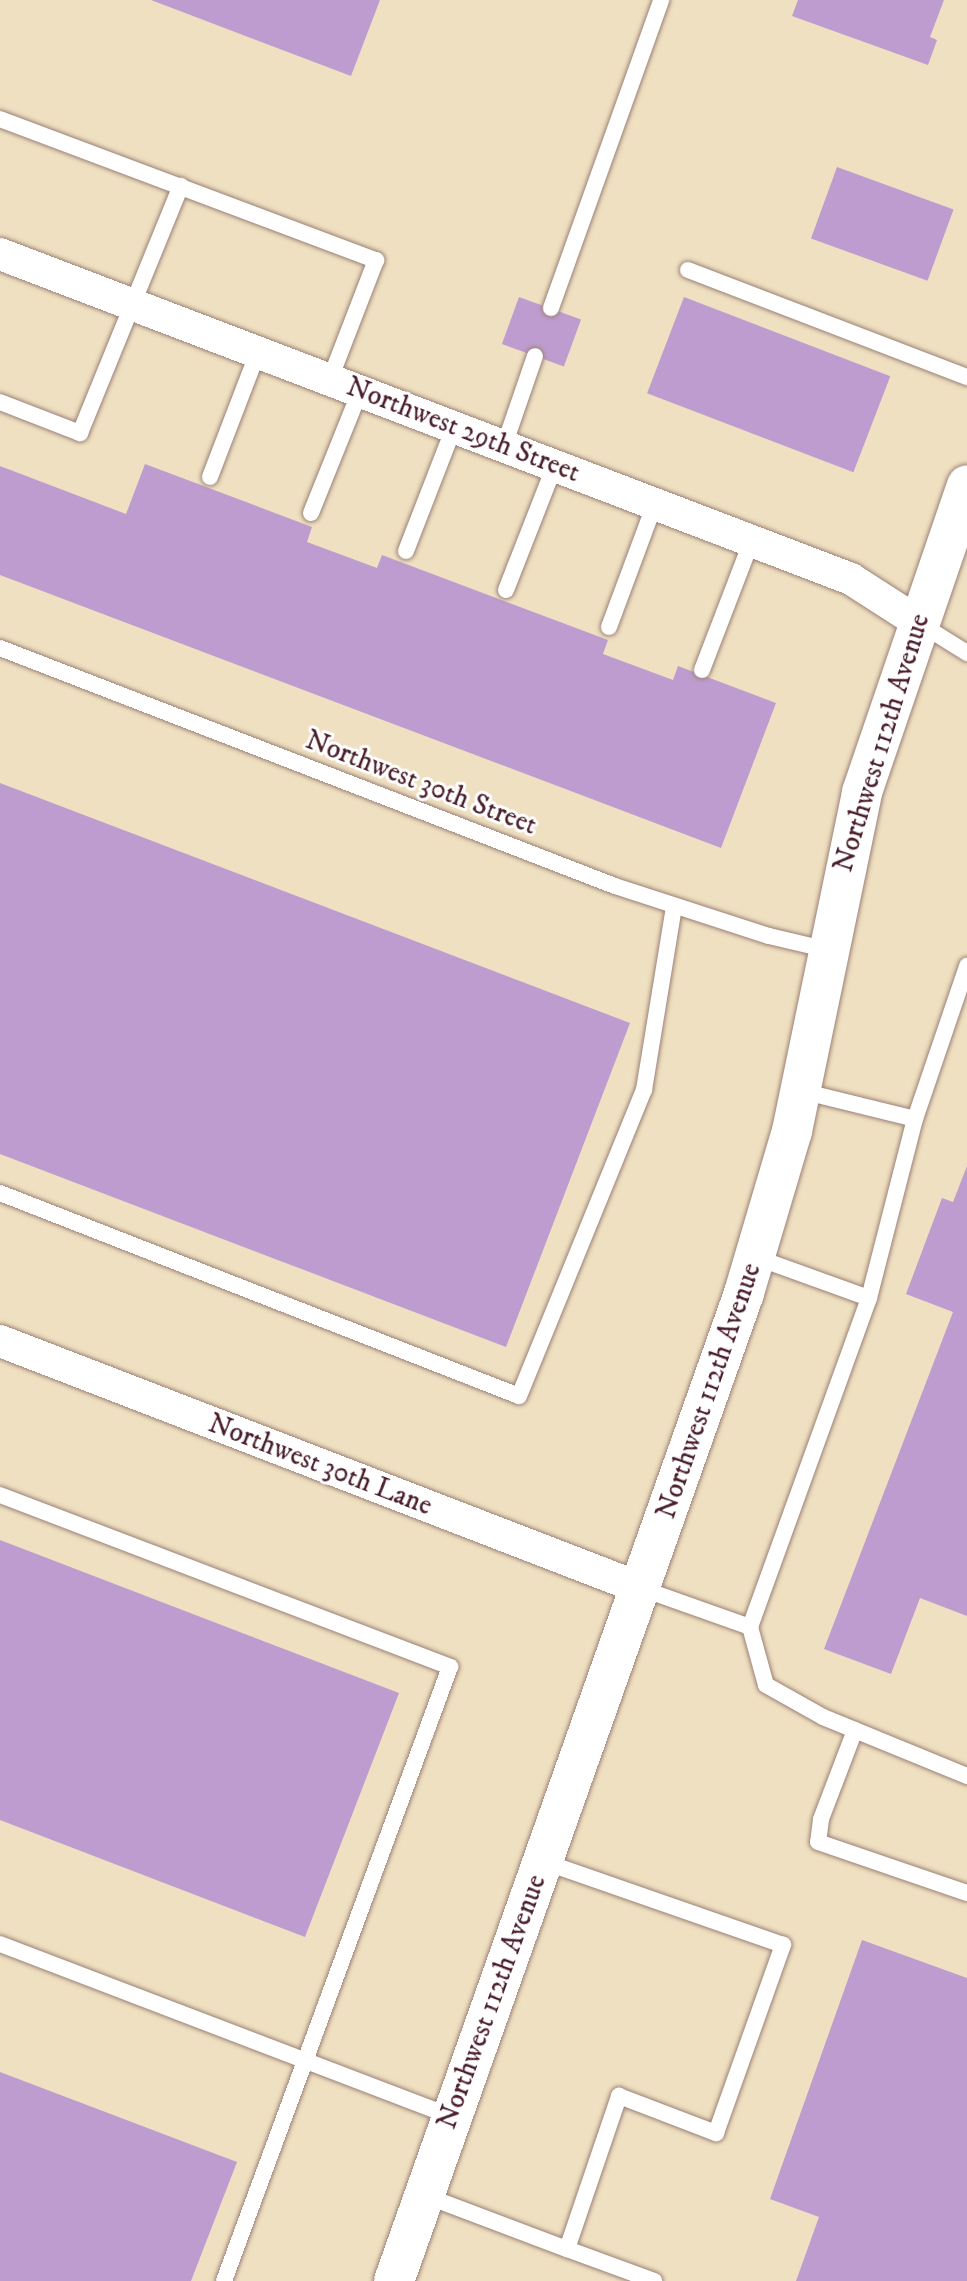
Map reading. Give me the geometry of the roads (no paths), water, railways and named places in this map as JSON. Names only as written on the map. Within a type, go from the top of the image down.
[{"type":"street","name":"Northwest 29th Street","points":[[0,254],[851,579],[918,622]]},
{"type":"street","name":"Northwest 112th Avenue","points":[[394,2281],[755,1257],[801,1091],[862,792],[967,485]]},
{"type":"street","name":"Northwest 30th Lane","points":[[0,1341],[640,1588]]},
{"type":"lane","points":[[551,308],[661,0]]},
{"type":"lane","points":[[0,119],[376,260],[330,379]]},
{"type":"lane","points":[[0,402],[80,433],[181,186]]},
{"type":"lane","points":[[688,270],[967,377]]},
{"type":"lane","points":[[210,477],[258,352]]},
{"type":"lane","points":[[504,446],[535,356]]},
{"type":"lane","points":[[311,513],[360,391]]},
{"type":"lane","points":[[406,551],[454,427]]},
{"type":"lane","points":[[506,590],[555,465]]},
{"type":"lane","points":[[609,627],[655,503]]},
{"type":"lane","points":[[702,670],[752,540]]},
{"type":"lane","points":[[918,622],[967,653]]},
{"type":"lane","name":"Northwest 30th Street","points":[[0,648],[674,906],[828,950]]},
{"type":"lane","points":[[0,1193],[519,1396],[644,1090],[674,906]]},
{"type":"lane","points":[[967,966],[915,1119],[869,1298],[750,1627],[766,1685],[855,1730],[967,1776]]},
{"type":"lane","points":[[801,1091],[915,1119]]},
{"type":"lane","points":[[755,1257],[869,1298]]},
{"type":"lane","points":[[0,1495],[450,1667],[224,2281]]},
{"type":"lane","points":[[640,1588],[750,1627]]},
{"type":"lane","points":[[855,1730],[821,1819],[818,1842],[967,1893]]},
{"type":"lane","points":[[542,1861],[783,1945],[716,2133],[619,2096],[567,2249]]},
{"type":"lane","points":[[0,1944],[452,2117]]},
{"type":"lane","points":[[424,2195],[654,2281]]}]
